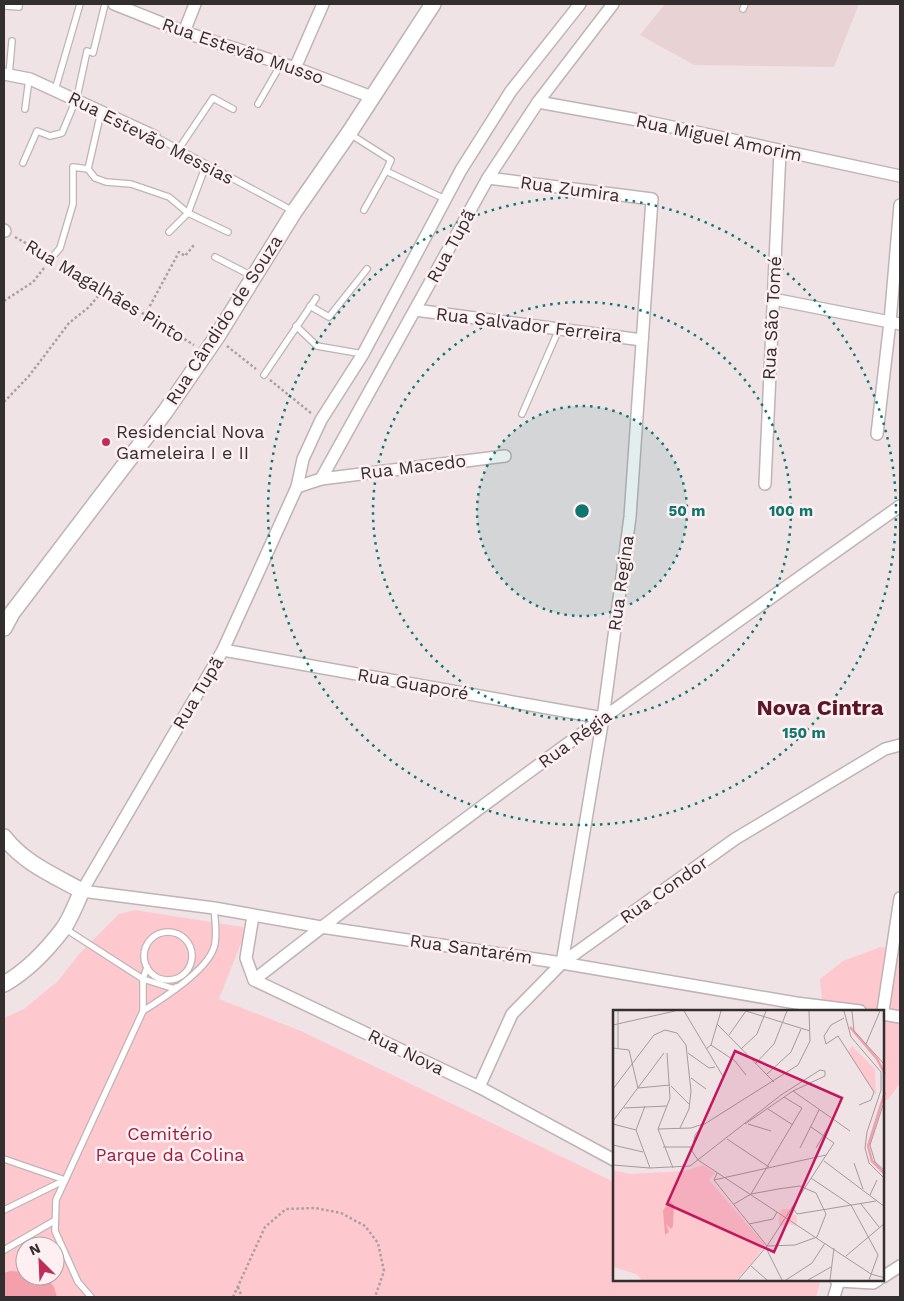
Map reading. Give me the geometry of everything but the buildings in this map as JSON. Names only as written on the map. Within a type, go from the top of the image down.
[{"type":"street","name":"Rua Estevão Musso","points":[[114,4],[184,32],[295,68],[372,97]]},
{"type":"street","points":[[184,32],[196,4]]},
{"type":"street","points":[[295,68],[323,4]]},
{"type":"street","name":"Rua Cândido de Souza","points":[[4,628],[8,615],[165,412],[206,352],[294,212],[349,133],[433,4]]},
{"type":"street","name":"Rua Tupã","points":[[82,891],[224,650],[297,486],[303,459],[321,420],[363,354],[445,200],[511,90],[580,4]]},
{"type":"street","name":"Rua Tupã","points":[[321,479],[488,178],[538,102],[613,4]]},
{"type":"street","name":"Rua Estevão Messias","points":[[7,74],[29,78],[154,136]]},
{"type":"street","name":"Rua Miguel Amorim","points":[[538,102],[649,122],[900,176]]},
{"type":"street","name":"Rua São Tomé","points":[[765,484],[780,151]]},
{"type":"street","name":"Rua Zumira","points":[[488,178],[652,200]]},
{"type":"street","name":"Rua Regina","points":[[562,963],[603,718],[630,517],[652,200]]},
{"type":"street","points":[[877,434],[895,323],[900,205]]},
{"type":"street","points":[[773,299],[895,323]]},
{"type":"street","name":"Rua Salvador Ferreira","points":[[415,310],[642,340]]},
{"type":"street","name":"Rua Macedo","points":[[321,479],[505,456]]},
{"type":"street","points":[[297,486],[321,479]]},
{"type":"street","name":"Rua Régia","points":[[254,980],[321,927],[603,718],[900,506]]},
{"type":"street","name":"Rua Guaporé","points":[[224,650],[603,718]]},
{"type":"street","name":"Rua Condor","points":[[479,1087],[512,1014],[562,963],[735,839],[885,749],[900,745]]},
{"type":"street","points":[[4,836],[12,848],[34,865],[82,891],[64,928],[42,953],[15,978],[4,984]]},
{"type":"street","name":"Rua Santarém","points":[[82,891],[214,908],[321,927],[562,963],[796,1003],[852,1010]]},
{"type":"street","points":[[883,1010],[898,928],[900,898]]},
{"type":"street","points":[[253,916],[246,958],[254,980]]},
{"type":"street","name":"Rua Nova","points":[[254,980],[479,1087],[613,1159]]},
{"type":"street","points":[[796,1003],[805,1010]]},
{"type":"street","points":[[884,1012],[900,1017]]},
{"type":"street","points":[[884,1276],[900,1266]]},
{"type":"street","points":[[834,1297],[838,1281]]},
{"type":"street","points":[[850,1281],[874,1283],[877,1281]]},
{"type":"lane","points":[[4,6],[20,7],[20,4]]},
{"type":"lane","points":[[55,90],[80,4]]},
{"type":"lane","points":[[23,163],[37,131],[50,136],[62,133],[76,100],[87,51],[94,53],[105,4]]},
{"type":"lane","points":[[7,74],[12,41]]},
{"type":"lane","points":[[258,104],[281,64]]},
{"type":"lane","points":[[25,109],[29,78]]},
{"type":"lane","points":[[178,150],[213,98],[233,109]]},
{"type":"lane","points":[[88,169],[101,112]]},
{"type":"lane","points":[[349,133],[391,160],[364,210]]},
{"type":"lane","name":"Rua Estevão Messias","points":[[154,136],[294,212]]},
{"type":"lane","points":[[169,232],[188,213],[206,164]]},
{"type":"lane","points":[[50,259],[60,248],[73,204],[73,167],[88,169],[95,178],[106,182],[131,184],[169,197],[188,213],[228,232]]},
{"type":"lane","points":[[386,171],[445,200]]},
{"type":"lane","points":[[215,257],[254,277]]},
{"type":"lane","points":[[310,306],[328,317],[367,268]]},
{"type":"lane","points":[[264,375],[316,298]]},
{"type":"lane","points":[[296,326],[317,346],[363,354]]},
{"type":"lane","points":[[522,414],[560,329]]},
{"type":"lane","points":[[143,1011],[175,989],[209,960],[215,944],[214,908]]},
{"type":"lane","points":[[64,928],[143,980],[175,989]]},
{"type":"lane","points":[[160,934],[176,934],[183,937],[188,943],[192,958],[190,966],[186,973],[179,977],[164,980],[157,977],[147,967],[145,951],[153,938],[160,934]]},
{"type":"lane","points":[[91,1297],[78,1282],[54,1231],[56,1200],[143,1011],[143,980],[147,967]]},
{"type":"lane","points":[[175,989],[179,977]]},
{"type":"lane","points":[[4,1159],[65,1180]]},
{"type":"lane","points":[[4,1210],[65,1180]]},
{"type":"lane","points":[[4,1250],[54,1221]]},
{"type":"path","name":"Rua Magalhães Pinto","points":[[4,231],[104,289],[206,352]]},
{"type":"path","points":[[146,315],[179,252],[185,256],[194,245]]},
{"type":"path","points":[[4,301],[32,282],[50,259]]},
{"type":"path","points":[[4,402],[28,376],[69,323],[89,307],[104,289]]},
{"type":"path","points":[[233,1297],[265,1227],[286,1209],[315,1208],[340,1213],[365,1226],[378,1243],[384,1271],[375,1297]]},
{"type":"path","points":[[238,1286],[242,1297]]},
{"type":"shaded area","points":[[665,4],[859,4],[834,67],[694,65],[640,35]]},
{"type":"shaded area","points":[[15,1271],[15,1286],[53,1286],[57,1297],[4,1297],[4,1273]]},
{"type":"green space","name":"Cemitério Parque da Colina","points":[[135,910],[243,927],[245,933],[219,999],[301,1031],[613,1182],[613,1281],[818,1281],[820,1282],[816,1297],[4,1297],[4,1018],[24,1009],[58,981],[79,954],[119,914]]},
{"type":"green space","points":[[880,947],[900,951],[900,1083],[888,1100],[884,1098],[884,1010],[823,1010],[820,979],[843,961]]},
{"type":"place","name":"Residencial Nova Gameleira I e II","points":[[106,442]]},
{"type":"district","name":"Nova Cintra","points":[[820,707]]}]
